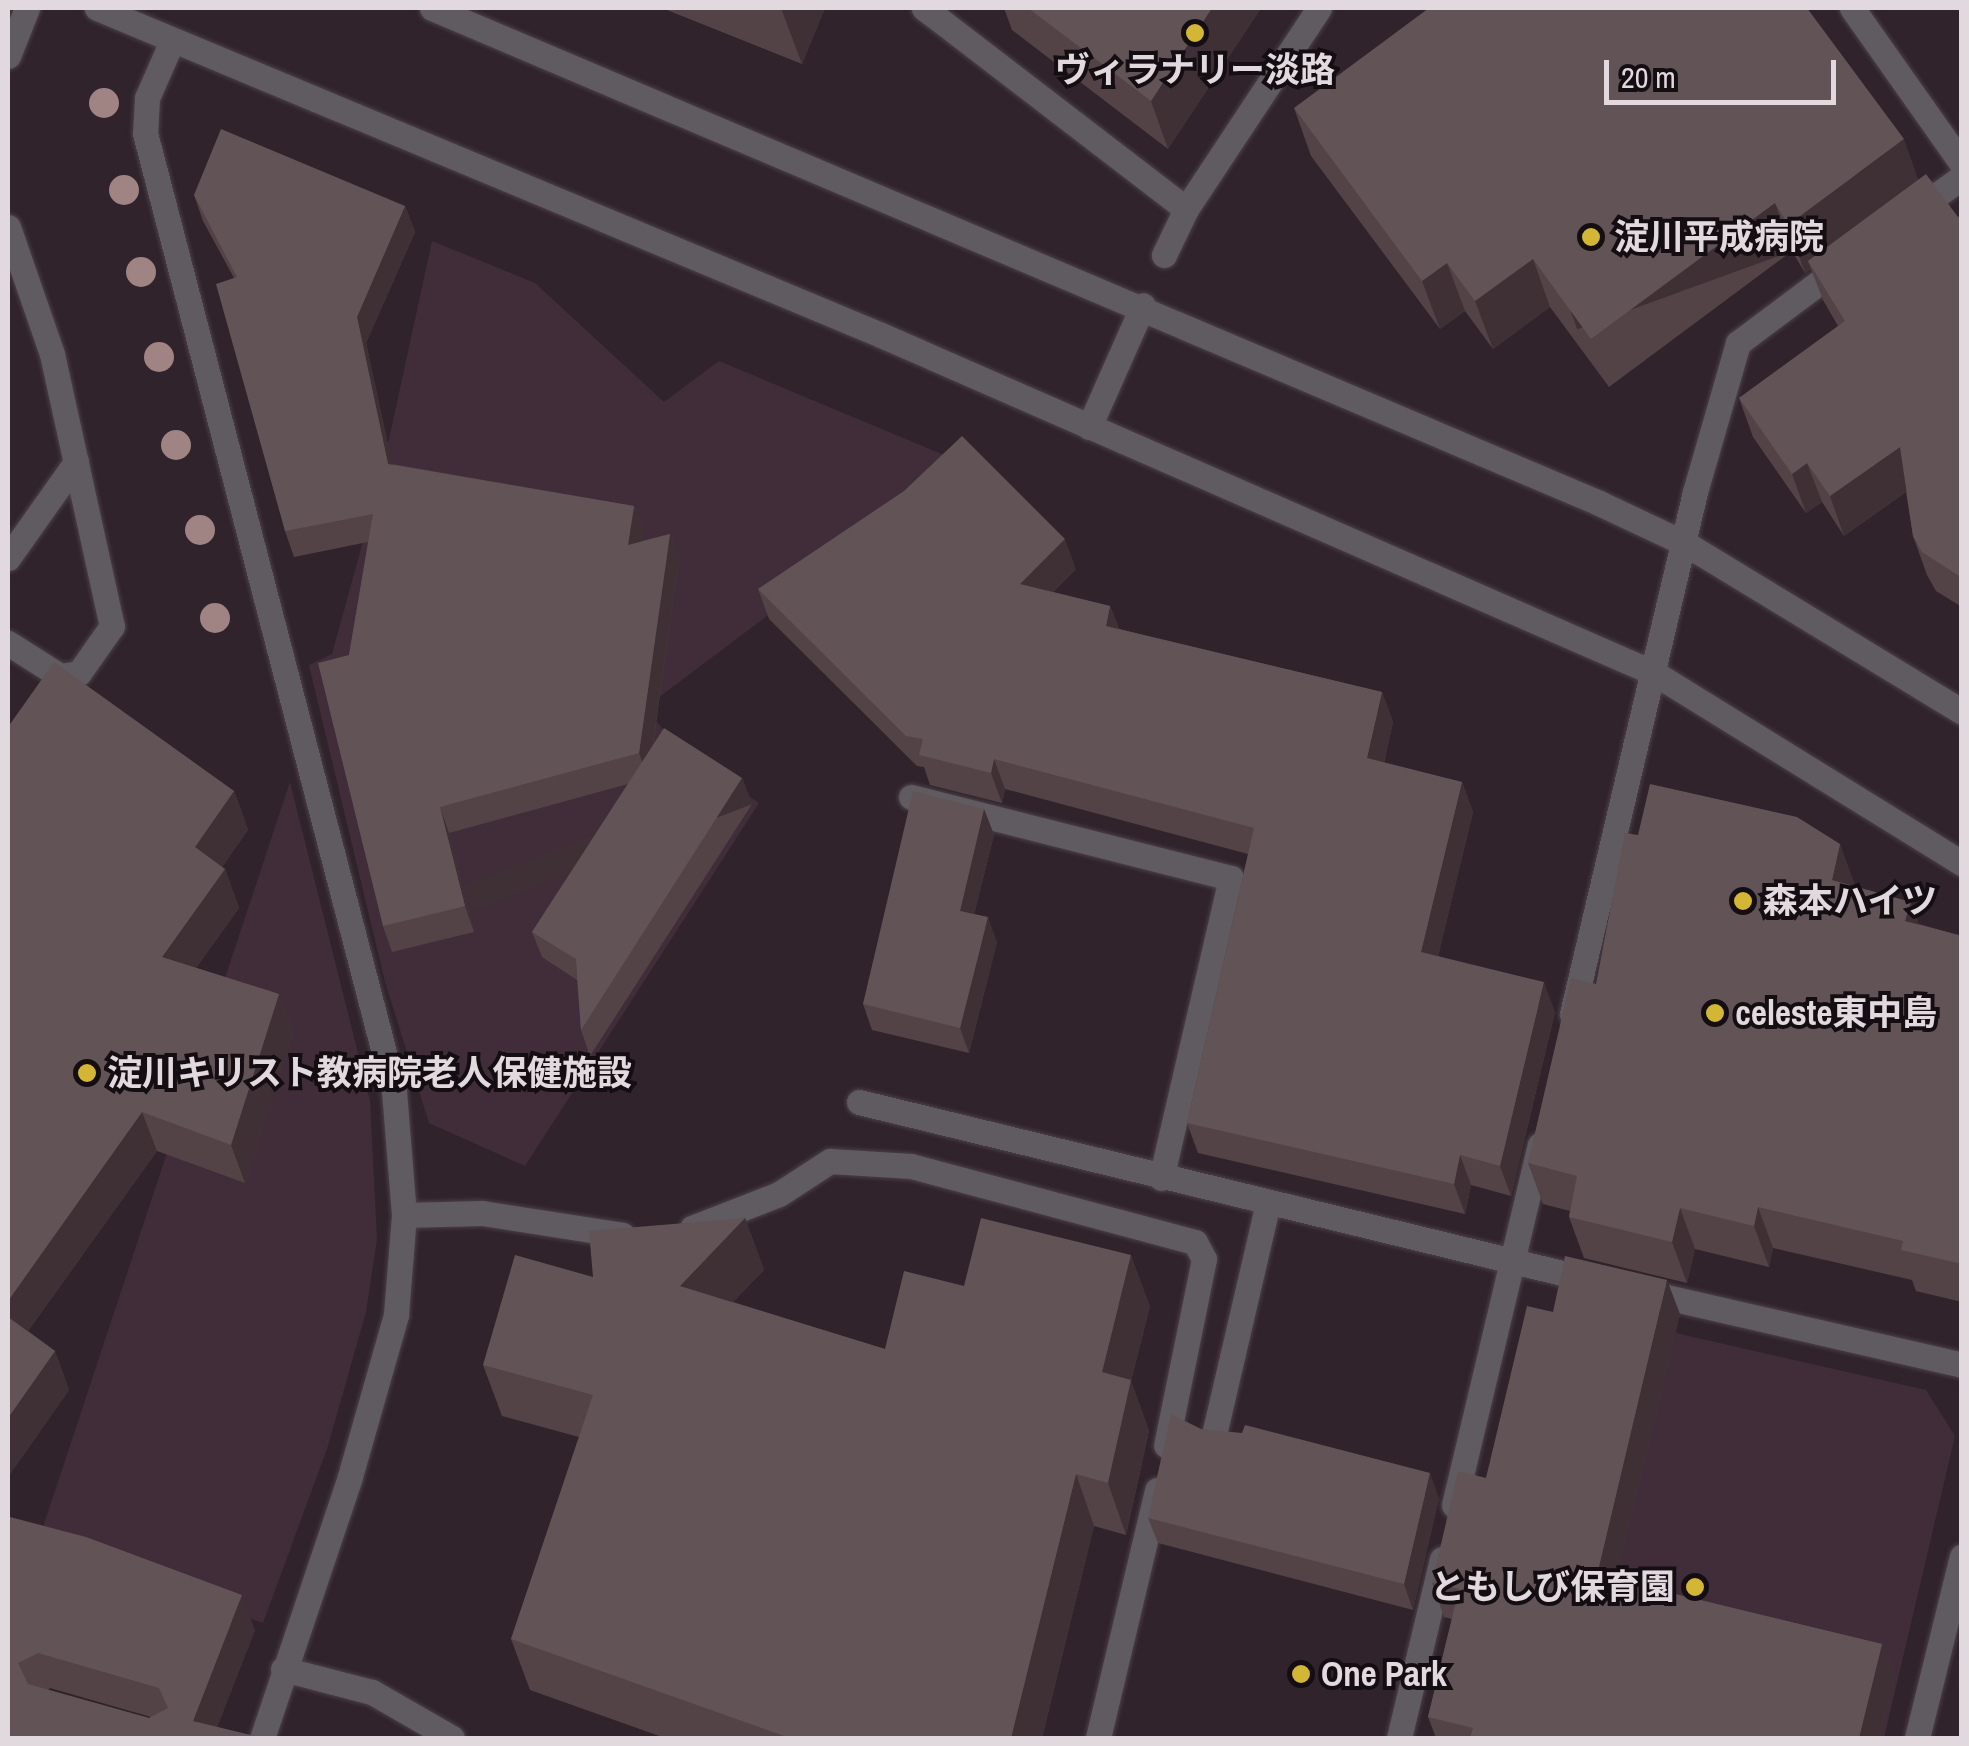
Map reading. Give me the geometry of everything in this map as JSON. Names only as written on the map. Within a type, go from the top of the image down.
[{"type":"street","points":[[8,56],[27,8]]},
{"type":"street","points":[[97,8],[1089,427],[1654,673],[1962,863]]},
{"type":"street","points":[[432,8],[1142,305],[1686,544],[1962,712]]},
{"type":"street","points":[[924,8],[1186,209]]},
{"type":"street","points":[[1164,255],[1186,209],[1320,8]]},
{"type":"street","points":[[1852,8],[1962,164]]},
{"type":"street","points":[[172,41],[147,98],[145,133],[394,1091],[404,1215],[396,1316],[350,1477],[262,1738]]},
{"type":"street","points":[[1898,224],[1962,176]]},
{"type":"street","points":[[8,226],[52,354],[112,626],[79,673],[60,676],[8,643]]},
{"type":"street","points":[[1567,1036],[1738,343],[1866,248]]},
{"type":"street","points":[[1089,427],[1142,305]]},
{"type":"street","points":[[8,558],[76,462]]},
{"type":"street","points":[[911,797],[1231,878],[1161,1178]]},
{"type":"street","points":[[859,1102],[1512,1262],[1962,1365]]},
{"type":"street","points":[[1399,1738],[1549,1111]]},
{"type":"street","points":[[404,1215],[482,1213],[592,1234],[659,1234],[714,1224],[830,1161],[911,1166],[1195,1242],[1204,1259],[1098,1738]]},
{"type":"street","points":[[1213,1440],[1268,1203]]},
{"type":"street","points":[[1916,1738],[1962,1556]]},
{"type":"street","points":[[284,1670],[372,1692],[452,1738]]},
{"type":"shaded area","points":[[432,241],[535,283],[664,402],[719,361],[968,465],[646,707],[677,748],[759,803],[525,1166],[429,1123],[385,982],[309,665],[332,654],[381,476]]},
{"type":"shaded area","points":[[290,782],[370,1101],[377,1239],[366,1312],[327,1449],[263,1623],[39,1539]]},
{"type":"shaded area","name":"ともしび保育園","points":[[1570,1309],[1926,1390],[1955,1436],[1884,1738],[1434,1738],[1533,1335]]},
{"type":"building","points":[[1028,8],[1212,8],[1151,101]]},
{"type":"building","name":"淀川平成病院","points":[[1429,8],[1807,8],[1904,139],[1788,225],[1775,203],[1591,339],[1533,259],[1475,301],[1447,263],[1422,281],[1294,108]]},
{"type":"building","points":[[221,129],[405,206],[357,317],[388,464],[634,506],[628,545],[670,534],[639,753],[440,807],[465,906],[383,926],[318,663],[349,655],[373,514],[285,531],[216,284],[237,277],[194,195]]},
{"type":"building","points":[[1926,174],[1958,217],[1962,215],[1959,576],[1922,552],[1913,536],[1900,447],[1830,496],[1807,463],[1792,474],[1739,398],[1845,321],[1808,261]]},
{"type":"building","points":[[962,436],[1065,539],[1020,584],[1110,606],[1106,626],[1382,692],[1367,758],[1462,782],[1421,952],[1544,982],[1500,1166],[1460,1155],[1454,1184],[1187,1123],[1254,828],[994,759],[991,773],[919,755],[923,739],[906,736],[758,589],[904,491]]},
{"type":"building","name":"淀川キリスト教病院老人保健施設","points":[[54,662],[234,791],[195,847],[225,869],[162,957],[279,994],[231,1145],[142,1112],[8,1301],[8,727]]},
{"type":"building","points":[[664,728],[742,778],[581,1030],[576,959],[532,932]]},
{"type":"building","points":[[1650,784],[1797,817],[1840,844],[1832,880],[1911,902],[1905,921],[1962,936],[1962,1264],[1901,1250],[1903,1241],[1758,1207],[1754,1226],[1680,1208],[1672,1242],[1569,1217],[1577,1176],[1528,1163],[1571,978],[1596,984],[1625,833],[1638,835]]},
{"type":"building","points":[[913,791],[984,809],[960,911],[988,917],[960,1028],[863,1004]]},
{"type":"building","points":[[745,1218],[680,1286],[885,1349],[904,1271],[964,1286],[981,1218],[1131,1255],[1102,1372],[1131,1380],[1108,1483],[1076,1474],[1011,1738],[790,1738],[511,1639],[593,1395],[483,1365],[515,1255],[593,1277],[589,1231]]},
{"type":"building","points":[[1565,1256],[1667,1280],[1597,1575],[1882,1644],[1859,1738],[1470,1738],[1473,1728],[1428,1717],[1459,1589],[1432,1583],[1458,1471],[1486,1478],[1527,1306],[1553,1312]]},
{"type":"building","points":[[8,1317],[55,1351],[8,1418]]},
{"type":"building","points":[[1171,1414],[1201,1429],[1242,1433],[1245,1425],[1430,1473],[1404,1584],[1148,1518]]},
{"type":"building","points":[[10,1517],[86,1537],[242,1595],[193,1721],[263,1738],[8,1738]],"holes":[[[38,1653],[159,1688],[168,1708],[149,1718],[28,1684],[18,1663]]]},
{"type":"place","name":"ヴィラナリー淡路","points":[[1195,33]]},
{"type":"place","name":"淀川平成病院","points":[[1591,237]]},
{"type":"place","name":"森本ハイツ","points":[[1743,901]]},
{"type":"place","name":"celeste東中島","points":[[1715,1013]]},
{"type":"place","name":"淀川キリスト教病院老人保健施設","points":[[87,1073]]},
{"type":"place","name":"ともしび保育園","points":[[1695,1587]]},
{"type":"place","name":"One Park","points":[[1301,1674]]}]
